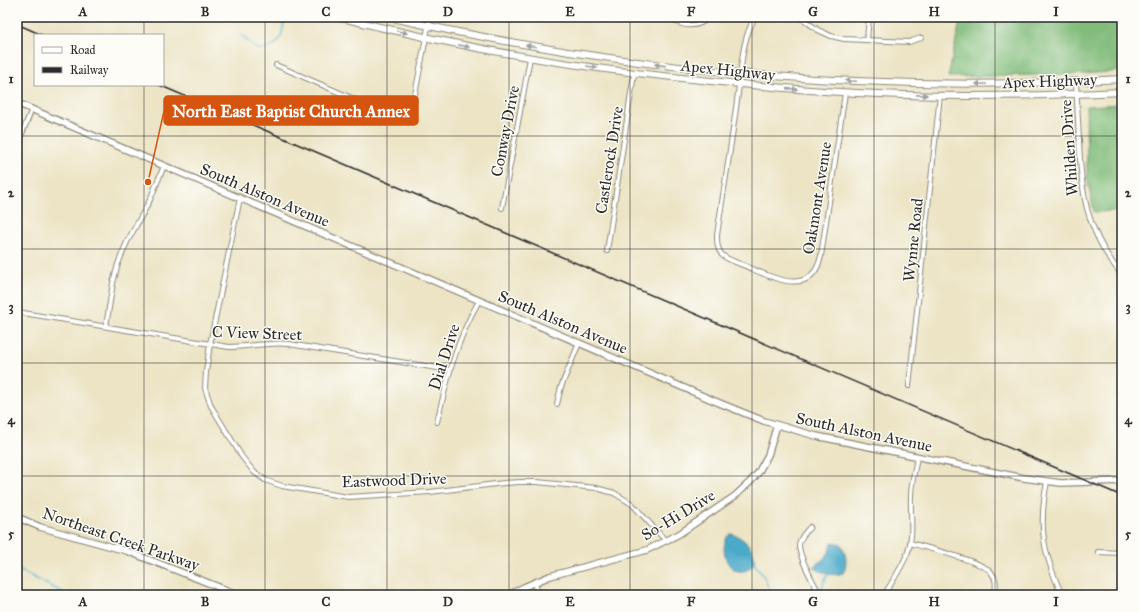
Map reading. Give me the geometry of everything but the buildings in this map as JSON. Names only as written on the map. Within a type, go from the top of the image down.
[{"type":"main road","name":"Apex Highway","points":[[338,17],[451,43],[530,58],[634,74],[845,93],[940,96],[1012,96],[1122,92]]},
{"type":"main road","name":"Apex Highway","points":[[388,17],[428,26],[564,51],[670,66],[740,73],[847,81],[906,83],[984,84],[1122,80]]},
{"type":"street","points":[[276,65],[400,119],[407,120],[410,115],[430,17]]},
{"type":"street","points":[[670,17],[678,23],[691,25],[704,23],[710,17]]},
{"type":"street","name":"Oakmont Avenue","points":[[755,17],[746,36],[741,62],[717,235],[718,247],[723,256],[774,278],[793,283],[811,276],[817,269],[820,262],[845,93]]},
{"type":"street","points":[[800,17],[818,30],[831,36],[844,39],[909,42],[921,38]]},
{"type":"street","points":[[867,40],[869,17]]},
{"type":"street","name":"Conway Drive","points":[[502,208],[530,58]]},
{"type":"street","name":"Castlerock Drive","points":[[607,251],[634,74]]},
{"type":"street","name":"Whilden Drive","points":[[1076,82],[1080,173],[1086,206],[1090,220],[1101,245],[1122,275]]},
{"type":"street","name":"Wynne Road","points":[[910,386],[940,96]]},
{"type":"street","name":"South Alston Avenue","points":[[17,103],[748,415],[777,425],[816,436],[1047,482],[1122,481]]},
{"type":"street","points":[[17,146],[32,109]]},
{"type":"street","points":[[106,326],[113,283],[118,264],[149,202],[164,166]]},
{"type":"street","name":"Eastwood Drive","points":[[240,198],[210,344],[205,381],[211,406],[246,462],[259,476],[274,484],[302,490],[356,497],[430,492],[520,482],[537,482],[596,488],[614,493],[632,504],[666,540]]},
{"type":"street","name":"Dial Drive","points":[[437,422],[450,370],[462,334],[479,301]]},
{"type":"street","name":"C View Street","points":[[17,312],[210,344],[238,347],[274,343],[290,344],[450,370]]},
{"type":"street","points":[[557,404],[561,387],[579,343]]},
{"type":"street","name":"So-Hi Drive","points":[[509,595],[535,582],[569,570],[635,554],[679,534],[724,504],[750,482],[758,473],[768,455],[777,425]]},
{"type":"street","points":[[884,595],[900,569],[910,543],[912,532],[910,498],[917,457]]},
{"type":"street","points":[[1047,482],[1042,509],[1043,532],[1047,556],[1062,595]]},
{"type":"street","name":"Northeast Creek Parkway","points":[[17,517],[40,527],[127,551],[239,595]]},
{"type":"street","points":[[810,527],[803,535],[799,544],[801,555],[820,595]]},
{"type":"street","points":[[910,543],[970,561],[987,568],[991,572],[996,582],[995,595]]},
{"type":"street","points":[[1098,552],[1122,553]]},
{"type":"street","points":[[535,582],[538,595]]},
{"type":"green space","points":[[961,17],[1122,17],[1122,71],[1084,74],[948,77]]},
{"type":"green space","points":[[1122,104],[1122,204],[1117,211],[1094,212],[1087,178],[1086,106]]},
{"type":"water","points":[[730,534],[736,535],[747,543],[754,555],[752,566],[747,570],[740,571],[734,569],[729,565],[726,559],[724,545]]},
{"type":"water","points":[[832,542],[841,544],[846,562],[843,573],[836,575],[829,574],[815,568],[815,565],[822,561],[828,553]]},
{"type":"waterway","points":[[241,35],[258,50],[270,48],[281,37],[284,24],[283,17]]},
{"type":"waterway","points":[[753,562],[763,575],[772,595]]},
{"type":"waterway","points":[[17,569],[68,595]]},
{"type":"waterway","points":[[820,592],[828,573]]},
{"type":"railway","points":[[17,24],[40,34]]},
{"type":"railway","points":[[161,86],[1122,496]]},
{"type":"place","name":"North East Baptist Church Annex","points":[[148,182]]}]
